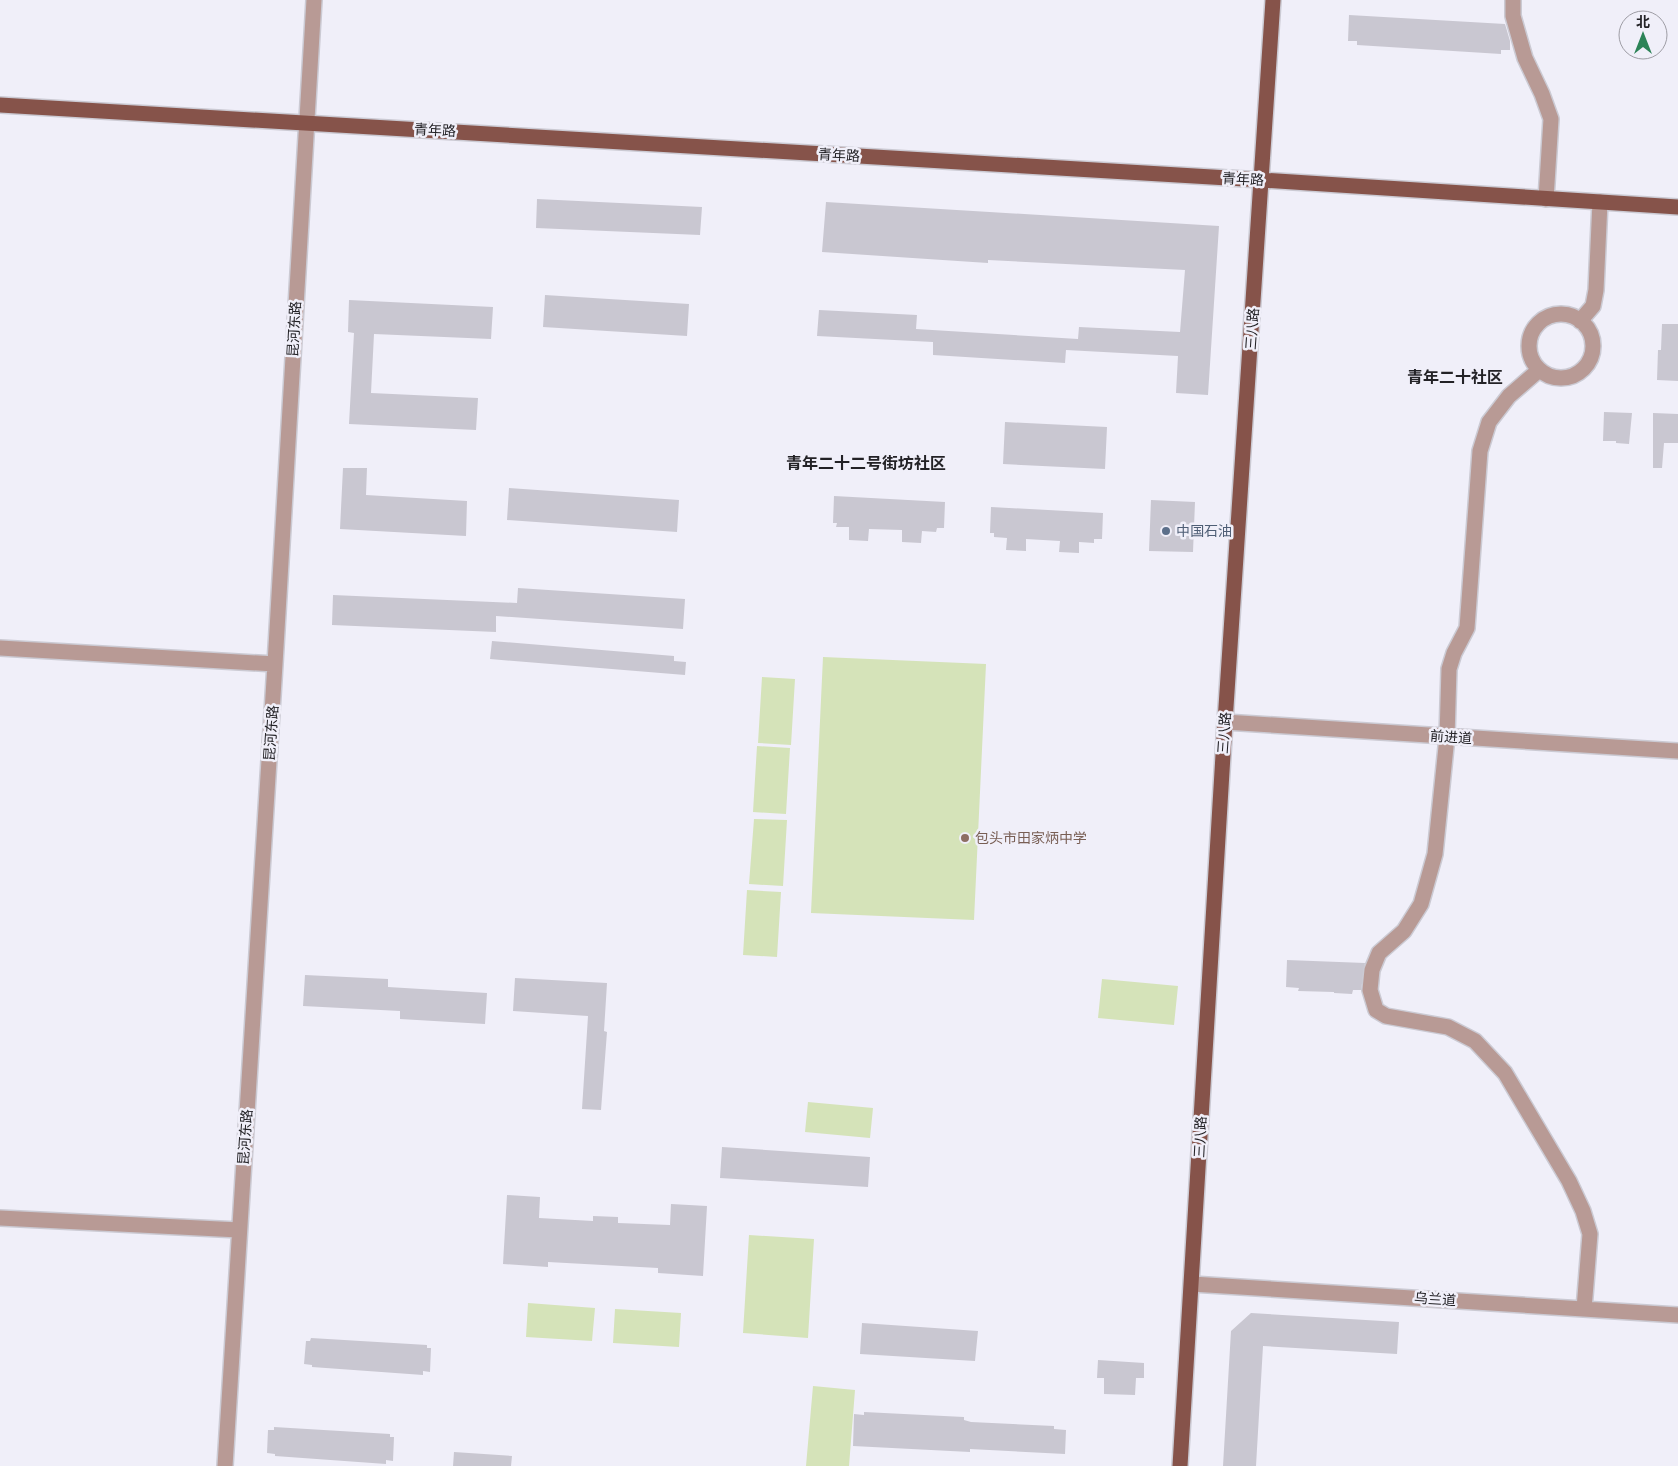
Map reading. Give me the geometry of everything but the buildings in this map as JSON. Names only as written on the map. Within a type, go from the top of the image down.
[{"type":"main road","name":"三八路","points":[[1180,1466],[1225,722],[1273,0]]},
{"type":"main road","name":"青年路","points":[[0,105],[1262,180],[1678,207]]},
{"type":"street","name":"昆河东路","points":[[225,1466],[314,0]]},
{"type":"street","points":[[1513,0],[1513,16],[1525,58],[1542,94],[1551,119],[1546,199]]},
{"type":"street","points":[[1580,321],[1593,306],[1596,290],[1600,202]]},
{"type":"street","points":[[1565,314],[1580,321],[1586,326],[1592,337],[1594,349],[1590,361],[1582,371],[1570,378],[1558,379],[1545,375],[1535,367],[1529,355],[1528,342],[1532,330],[1541,320],[1552,315],[1565,314]]},
{"type":"street","points":[[1539,370],[1509,396],[1489,422],[1480,451],[1467,628],[1454,653],[1449,669],[1447,736],[1435,854],[1421,904],[1404,931],[1379,954],[1372,970],[1370,990],[1376,1010],[1386,1016],[1448,1027],[1475,1041],[1504,1073],[1569,1181],[1583,1211],[1590,1234],[1584,1309]]},
{"type":"street","points":[[0,648],[275,664]]},
{"type":"street","name":"前进道","points":[[1225,722],[1678,751]]},
{"type":"street","points":[[0,1218],[239,1230]]},
{"type":"street","name":"乌兰道","points":[[1192,1284],[1678,1315]]},
{"type":"green space","points":[[823,657],[986,664],[974,920],[811,913]]},
{"type":"green space","points":[[762,677],[795,679],[791,745],[758,743]]},
{"type":"green space","points":[[757,746],[790,748],[786,814],[753,812]]},
{"type":"green space","points":[[754,819],[787,820],[783,886],[749,884]]},
{"type":"green space","points":[[747,890],[781,892],[777,957],[743,955]]},
{"type":"green space","points":[[1102,979],[1178,986],[1174,1025],[1098,1018]]},
{"type":"green space","points":[[808,1102],[873,1108],[870,1138],[805,1132]]},
{"type":"green space","points":[[749,1235],[814,1239],[808,1338],[743,1333]]},
{"type":"green space","points":[[528,1303],[595,1308],[592,1341],[526,1337]]},
{"type":"green space","points":[[615,1309],[681,1313],[679,1347],[613,1343]]},
{"type":"green space","points":[[813,1386],[855,1390],[849,1466],[806,1466]]},
{"type":"place","name":"中国石油","points":[[1166,531]]},
{"type":"place","name":"包头市田家炳中学","points":[[965,838]]},
{"type":"district","name":"青年二十社区","points":[[1455,377]]},
{"type":"district","name":"青年二十二号街坊社区","points":[[866,463]]}]
